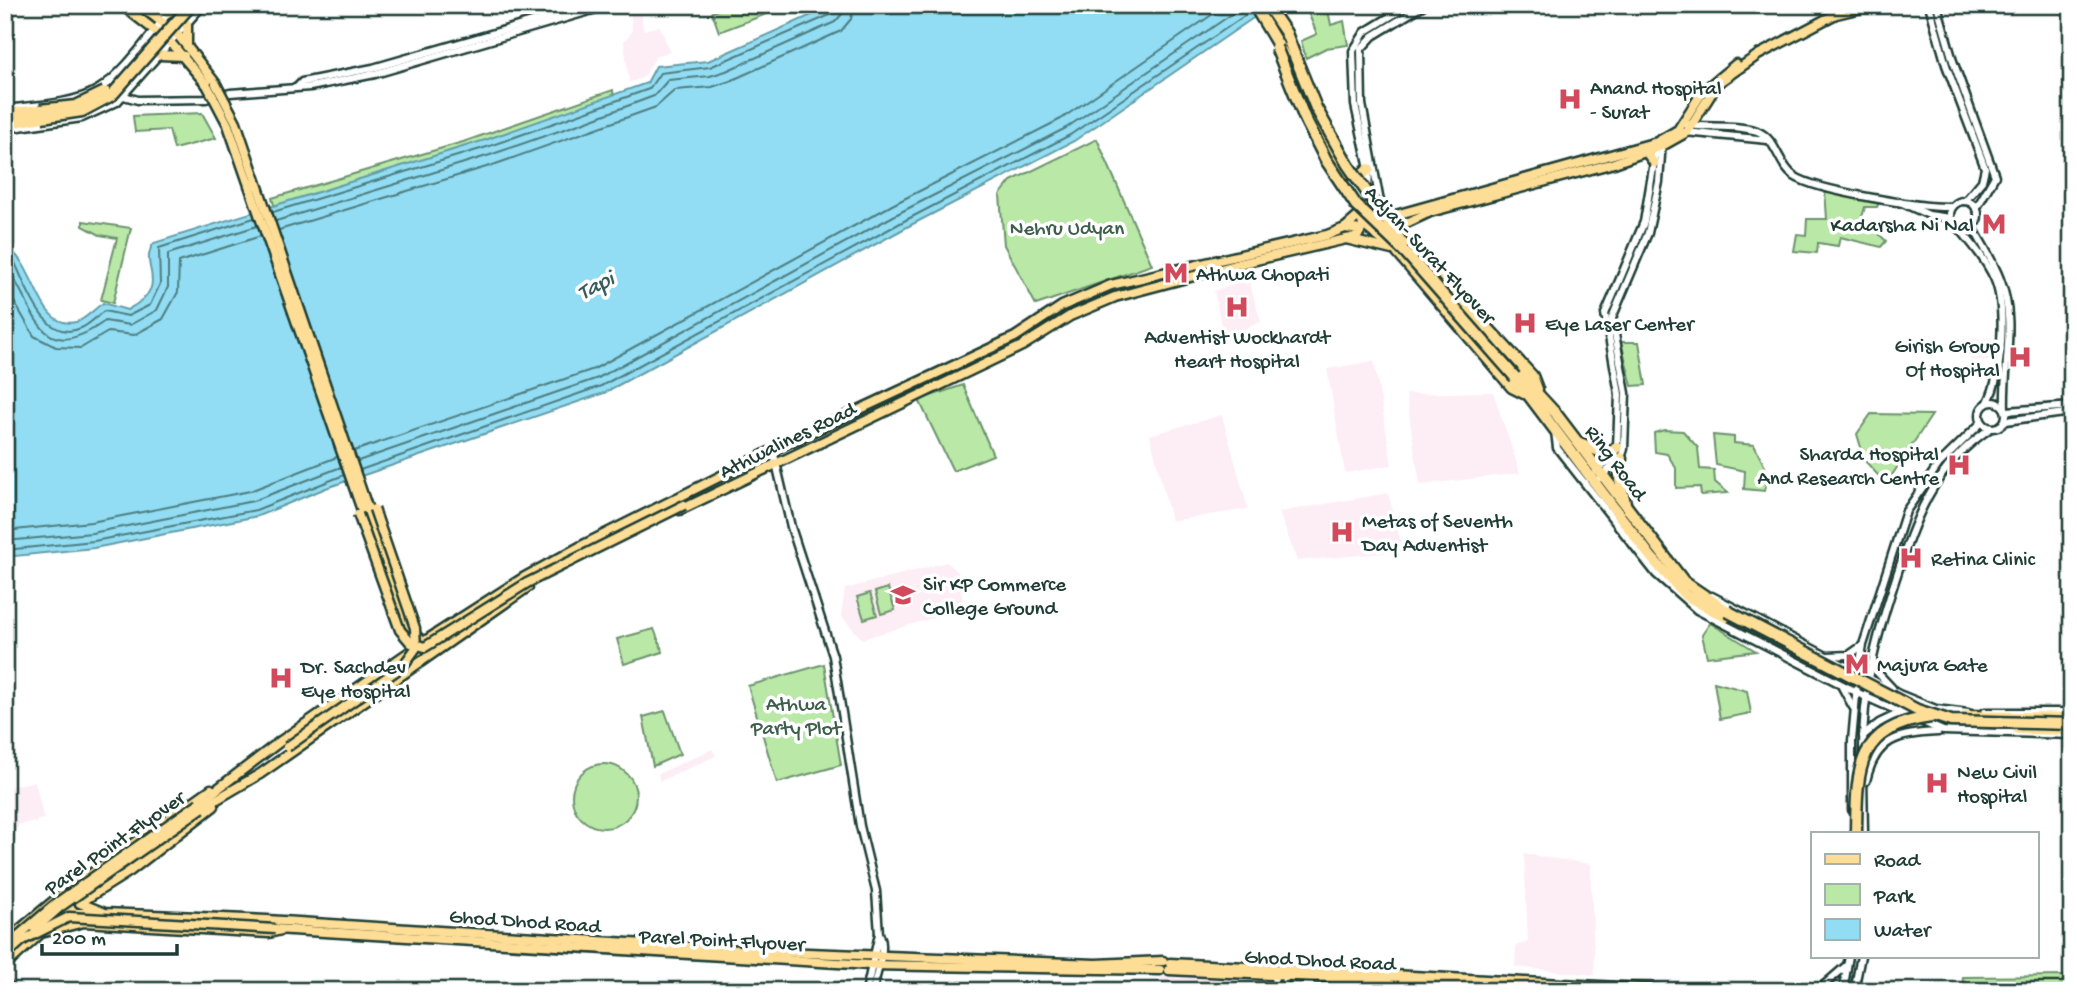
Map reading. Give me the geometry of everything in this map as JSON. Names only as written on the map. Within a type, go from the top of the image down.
[{"type":"highway","points":[[7,119],[76,106],[104,93],[119,80],[183,5]]},
{"type":"highway","points":[[41,113],[82,111],[112,94],[191,5]]},
{"type":"highway","name":"Adjan- Surat Flyover","points":[[1247,5],[1276,47],[1309,128],[1356,205],[1407,254],[1517,375]]},
{"type":"highway","points":[[1254,5],[1280,39],[1307,116],[1337,170],[1370,206]]},
{"type":"highway","points":[[1261,5],[1280,39],[1310,107],[1345,171],[1368,188],[1370,206]]},
{"type":"highway","name":"Adjan- Surat Flyover","points":[[1267,5],[1288,35],[1317,108],[1368,197],[1409,253],[1517,375]]},
{"type":"highway","points":[[1345,171],[1358,175],[1368,169]]},
{"type":"highway","points":[[1395,251],[1512,387],[1533,394],[1532,376],[1409,243]]},
{"type":"highway","name":"Ring Road","points":[[1517,375],[1576,440],[1596,477],[1651,557],[1685,595],[1726,614]]},
{"type":"highway","name":"Ring Road","points":[[1533,394],[1555,431],[1625,505],[1680,578],[1726,614]]},
{"type":"highway","points":[[1576,440],[1603,455],[1609,455],[1617,447]]},
{"type":"highway","points":[[1621,458],[1620,480],[1625,505]]},
{"type":"highway","points":[[1726,614],[1917,710],[1951,721],[2072,724]]},
{"type":"highway","points":[[1726,614],[1908,712],[1960,727],[2072,732]]},
{"type":"highway","points":[[1854,832],[1859,767],[1872,743],[1892,727],[1918,718],[1940,716],[2072,718]]},
{"type":"main road","points":[[122,5],[171,43],[212,84]]},
{"type":"main road","points":[[1400,226],[1430,212],[1646,152],[1685,128],[1703,91],[1725,71],[1762,48],[1769,49],[1824,19],[1859,7],[1874,5]]},
{"type":"main road","points":[[143,8],[172,9]]},
{"type":"main road","points":[[143,8],[188,47],[212,84],[411,634],[417,639],[428,639]]},
{"type":"main road","points":[[143,20],[148,37]]},
{"type":"main road","points":[[187,24],[188,47]]},
{"type":"main road","points":[[160,55],[184,56]]},
{"type":"main road","points":[[1392,216],[1659,144]]},
{"type":"main road","points":[[1646,152],[1654,163]]},
{"type":"main road","points":[[1370,206],[1392,216],[1400,226],[1410,250],[1395,251],[1363,225],[1370,206]]},
{"type":"main road","name":"Athwalines Road","points":[[247,769],[428,639],[585,544],[773,450],[1015,337],[1062,306],[1111,285],[1327,235],[1345,228],[1370,206]]},
{"type":"main road","points":[[1345,228],[1359,229],[1361,233],[1346,239]]},
{"type":"main road","name":"Athwalines Road","points":[[244,783],[528,586],[1022,346],[1070,316],[1115,296],[1346,239],[1395,251]]},
{"type":"main road","points":[[782,446],[782,461]]},
{"type":"main road","points":[[258,775],[287,747],[403,666],[416,649],[415,628],[374,509],[360,496]]},
{"type":"main road","points":[[360,496],[358,514],[400,629],[411,643],[425,647],[527,583],[684,505],[703,499]]},
{"type":"main road","points":[[360,496],[406,638],[404,652],[392,664]]},
{"type":"main road","points":[[471,611],[477,620]]},
{"type":"main road","name":"Parel Point Flyover","points":[[5,956],[61,906],[201,806],[247,769]]},
{"type":"main road","points":[[5,945],[23,925],[62,894],[201,795],[231,780]]},
{"type":"main road","points":[[5,966],[71,909],[130,871],[244,783]]},
{"type":"main road","name":"Parel Point Flyover","points":[[5,945],[58,901],[201,806],[244,783]]},
{"type":"main road","points":[[71,888],[79,892],[81,903]]},
{"type":"main road","points":[[62,894],[62,903],[75,913],[102,912]]},
{"type":"main road","name":"Ghod Dhod Road","points":[[81,903],[102,912],[877,956],[1166,966]]},
{"type":"main road","points":[[23,940],[69,917],[278,930]]},
{"type":"main road","points":[[23,925],[41,933],[84,922],[269,933],[278,930]]},
{"type":"main road","name":"Parel Point Flyover","points":[[278,930],[874,965],[1166,966]]},
{"type":"main road","points":[[1166,966],[1694,991]]},
{"type":"main road","name":"Ghod Dhod Road","points":[[1280,971],[1596,991]]},
{"type":"main road","points":[[5,982],[12,991]]},
{"type":"street","points":[[7,119],[82,118],[96,114],[124,96],[203,5]]},
{"type":"street","points":[[298,86],[302,82],[373,68],[592,5]]},
{"type":"street","points":[[108,82],[124,96],[138,100],[206,99],[230,93],[310,87],[375,74],[610,5]]},
{"type":"street","points":[[1368,188],[1368,169],[1355,105],[1353,51],[1365,32],[1409,5]]},
{"type":"street","points":[[1370,206],[1361,50],[1373,36],[1424,5]]},
{"type":"street","points":[[1685,128],[1752,130],[1770,141],[1793,176],[1818,186],[1933,208],[1952,207],[1965,201],[1984,177],[1985,168],[1945,65],[1929,5]]},
{"type":"street","points":[[1937,5],[1953,61],[1995,176],[1976,209],[1977,218],[1972,225],[1959,228]]},
{"type":"street","points":[[7,119],[74,99],[108,82],[172,9]]},
{"type":"street","points":[[1596,477],[1617,447],[1619,394],[1605,314],[1644,222],[1659,144]]},
{"type":"street","points":[[1596,477],[1621,458],[1626,393],[1612,318],[1648,233],[1659,182],[1659,144]]},
{"type":"street","points":[[1898,201],[1929,215],[1950,218],[1980,254],[1994,278],[1999,297],[1999,361],[1988,402],[1980,411],[1982,422],[1991,428],[1998,428],[2006,421],[2072,412]]},
{"type":"street","points":[[1965,201],[1976,209]]},
{"type":"street","points":[[1950,218],[1952,207]]},
{"type":"street","points":[[1972,225],[2001,279],[2006,300],[2009,331],[2006,421]]},
{"type":"street","points":[[1988,402],[1998,402],[2006,410],[2072,406]]},
{"type":"street","points":[[1854,832],[1854,712],[1863,645],[1906,511],[1939,464],[1982,422]]},
{"type":"street","points":[[1864,832],[1863,737],[1873,648],[1916,515],[1946,468],[1991,428]]},
{"type":"street","points":[[1555,431],[1557,448],[1656,574],[1697,610],[1866,697],[1943,732]]},
{"type":"street","points":[[773,450],[782,461],[791,527],[833,656],[860,826],[876,891],[879,934],[877,956],[866,991]]},
{"type":"street","points":[[1680,578],[1899,694],[1936,709],[1959,713],[2072,712]]},
{"type":"street","points":[[1826,656],[1849,655],[1863,645]]},
{"type":"street","points":[[1873,648],[1876,671],[1899,694]]},
{"type":"street","points":[[1808,667],[1816,651]]},
{"type":"street","points":[[1836,681],[1851,698],[1854,712]]},
{"type":"street","points":[[1863,737],[1878,723],[1899,713]]},
{"type":"street","points":[[1864,801],[1871,766],[1887,742],[1911,733],[2072,732]]},
{"type":"street","points":[[1843,991],[1848,958]]},
{"type":"street","points":[[1854,991],[1861,958]]},
{"type":"street","points":[[873,991],[874,965]]},
{"type":"street","points":[[1817,991],[1846,966]]},
{"type":"street","points":[[1275,991],[1280,971]]},
{"type":"street","points":[[1280,971],[1283,991]]},
{"type":"shaded area","points":[[630,5],[641,5],[643,30],[660,26],[670,52],[656,56],[644,77],[629,83],[624,41],[632,32]]},
{"type":"shaded area","name":"Adventist Wockhardt Heart Hospital","points":[[1248,278],[1261,322],[1224,337],[1214,291]]},
{"type":"shaded area","points":[[1992,338],[1992,360],[1970,360],[1970,339]]},
{"type":"shaded area","points":[[1374,361],[1392,465],[1345,473],[1327,369]]},
{"type":"shaded area","points":[[1493,392],[1520,473],[1420,485],[1406,394]]},
{"type":"shaded area","points":[[1222,415],[1248,509],[1171,521],[1150,435]]},
{"type":"shaded area","name":"Metas of Seventh Day Adventist","points":[[1388,493],[1403,551],[1297,561],[1279,512]]},
{"type":"shaded area","name":"Sir KP Commerce College Ground","points":[[947,562],[958,572],[964,609],[862,639],[841,616],[845,589]]},
{"type":"shaded area","points":[[712,749],[716,756],[660,781],[658,774]]},
{"type":"shaded area","points":[[35,781],[44,819],[37,820],[37,824],[33,822],[18,825],[18,828],[10,830],[5,828],[5,788]]},
{"type":"shaded area","points":[[1524,854],[1590,864],[1595,975],[1515,967],[1516,946],[1528,942]]},
{"type":"shaded area","points":[[1160,976],[1252,978],[1255,991],[1162,991]]},
{"type":"green space","points":[[730,5],[790,5],[719,32],[712,12]]},
{"type":"green space","points":[[1305,5],[1327,5],[1331,25],[1344,21],[1348,45],[1326,48],[1306,58],[1301,41],[1317,34]]},
{"type":"green space","points":[[613,90],[614,102],[275,208],[272,198],[463,142]]},
{"type":"green space","points":[[202,113],[216,138],[174,149],[169,130],[135,132],[133,116]]},
{"type":"green space","name":"Nehru Udyan","points":[[1097,139],[1152,265],[1036,305],[1004,245],[1000,195],[1011,181]]},
{"type":"green space","points":[[1825,190],[1880,200],[1877,207],[1865,207],[1862,217],[1886,241],[1881,247],[1840,237],[1838,246],[1818,243],[1817,253],[1794,251],[1797,234],[1806,235],[1807,219],[1827,219]]},
{"type":"green space","points":[[83,221],[131,228],[113,303],[101,300],[117,238],[100,235],[83,226]]},
{"type":"green space","points":[[1621,342],[1639,342],[1646,385],[1632,386]]},
{"type":"green space","points":[[963,385],[993,455],[953,471],[919,400]]},
{"type":"green space","points":[[1871,414],[1932,415],[1886,484],[1865,461],[1857,434]]},
{"type":"green space","points":[[1664,430],[1683,431],[1698,448],[1700,469],[1714,470],[1715,482],[1728,493],[1701,495],[1700,487],[1676,488],[1676,468],[1667,454],[1655,452],[1654,433]]},
{"type":"green space","points":[[1713,435],[1734,437],[1734,443],[1754,445],[1768,473],[1765,491],[1744,489],[1745,471],[1716,465]]},
{"type":"green space","points":[[888,588],[895,610],[881,614],[875,592]]},
{"type":"green space","points":[[870,593],[877,615],[864,619],[857,597]]},
{"type":"green space","points":[[1710,623],[1756,651],[1707,657],[1702,635]]},
{"type":"green space","points":[[654,629],[663,652],[624,664],[617,639]]},
{"type":"green space","name":"Athwa Party Plot","points":[[824,664],[841,765],[777,783],[748,686]]},
{"type":"green space","points":[[1714,682],[1747,691],[1751,713],[1720,719]]},
{"type":"green space","points":[[665,711],[680,754],[653,766],[643,717]]},
{"type":"green space","points":[[604,764],[622,770],[630,778],[636,796],[630,814],[622,822],[604,828],[586,822],[578,814],[572,796],[578,778],[586,770]]},
{"type":"green space","points":[[2072,976],[2072,989],[1962,991],[1963,977]]},
{"type":"water","name":"Tapi","points":[[834,5],[1272,5],[1074,141],[907,227],[604,393],[326,488],[258,516],[94,548],[5,557],[5,247],[16,255],[24,266],[44,306],[63,322],[79,321],[103,303],[127,310],[149,292],[152,276],[149,260],[154,243],[485,140],[647,83],[656,66],[708,61]]},
{"type":"place","name":"Anand Hospital - Surat","points":[[1570,99]]},
{"type":"place","name":"Kadarsha Ni Nal","points":[[1994,224]]},
{"type":"place","name":"Athwa Chopati","points":[[1176,273]]},
{"type":"place","name":"Adventist Wockhardt Heart Hospital","points":[[1237,307]]},
{"type":"place","name":"Eye Laser Center","points":[[1525,323]]},
{"type":"place","name":"Girish Group Of Hospital","points":[[2020,357]]},
{"type":"place","name":"Sharda Hospital And Research Centre","points":[[1959,465]]},
{"type":"place","name":"Metas of Seventh Day Adventist","points":[[1342,532]]},
{"type":"place","name":"Retina Clinic","points":[[1911,558]]},
{"type":"place","name":"Sir KP Commerce College Ground","points":[[903,595]]},
{"type":"place","name":"Majura Gate","points":[[1857,664]]},
{"type":"place","name":"Dr. Sachdev Eye Hospital","points":[[281,678]]},
{"type":"place","name":"New Civil Hospital","points":[[1937,783]]}]
